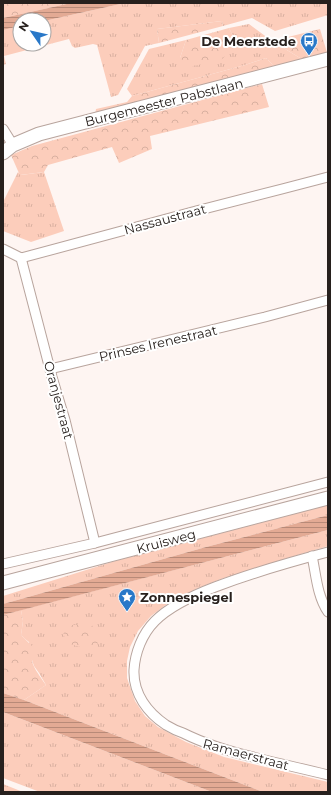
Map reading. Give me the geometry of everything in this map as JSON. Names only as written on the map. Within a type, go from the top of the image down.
[{"type":"street","name":"Burgemeester Pabstlaan","points":[[8,149],[39,134],[328,59]]},
{"type":"street","points":[[3,129],[8,149]]},
{"type":"street","name":"Nassaustraat","points":[[21,258],[328,177]]},
{"type":"street","points":[[3,249],[21,258]]},
{"type":"street","name":"Oranjestraat","points":[[21,258],[65,420],[96,543]]},
{"type":"street","name":"Prinses Irenestraat","points":[[50,369],[265,317],[328,300]]},
{"type":"street","name":"Kruisweg","points":[[3,564],[96,543],[328,482]]},
{"type":"street","name":"Kruisweg","points":[[3,583],[328,498]]},
{"type":"street","name":"Ramaerstraat","points":[[328,552],[228,582],[189,598],[168,610],[156,620],[146,633],[139,646],[134,665],[136,690],[143,704],[167,725],[198,741],[225,750],[328,775]]},
{"type":"street","points":[[312,556],[320,594],[328,612]]},
{"type":"green space","points":[[3,3],[71,3],[30,12],[12,12],[12,16],[3,18]]},
{"type":"green space","points":[[125,3],[328,3],[328,15],[275,31],[252,18],[223,26],[222,21],[157,29],[159,43],[145,46],[118,95],[111,97],[97,45],[93,44],[75,48],[72,46],[69,39],[52,43],[52,19]]},
{"type":"green space","points":[[222,21],[223,26],[159,43],[157,29]]},
{"type":"green space","points":[[249,24],[272,41],[305,61],[276,68],[266,58],[132,96],[127,89],[149,49],[186,40],[180,58],[237,44],[229,28]]},
{"type":"green space","points":[[12,28],[12,52],[19,52],[4,56],[6,64],[3,65],[3,30]]},
{"type":"green space","points":[[229,28],[237,44],[222,59],[190,67],[180,58],[186,40]]},
{"type":"green space","points":[[320,29],[328,56],[305,61],[272,41]]},
{"type":"green space","points":[[266,58],[276,68],[95,115],[96,109],[127,102],[132,96]]},
{"type":"green space","points":[[262,84],[269,107],[150,136],[152,149],[119,163],[112,147],[48,165],[44,172],[20,175],[11,155],[32,146]]},
{"type":"green space","points":[[18,172],[21,175],[44,172],[64,231],[31,242],[3,231],[3,202]]},
{"type":"green space","points":[[328,505],[328,515],[206,547],[3,604],[3,596],[115,561]]},
{"type":"green space","points":[[328,530],[328,546],[221,579],[198,588],[167,604],[151,616],[138,631],[130,647],[127,661],[127,678],[135,701],[145,716],[158,727],[186,742],[224,757],[328,782],[328,792],[263,792],[24,700],[46,685],[34,666],[29,642],[21,635],[23,621],[21,610]]},
{"type":"green space","points":[[21,610],[23,621],[21,635],[35,649],[32,662],[46,685],[24,700],[3,693],[3,615]]},
{"type":"green space","points":[[90,622],[102,642],[84,648],[66,643],[62,627]]},
{"type":"green space","points":[[3,712],[212,792],[40,792],[3,778]]},
{"type":"green space","points":[[3,784],[23,792],[3,792]]},
{"type":"shaded area","points":[[71,3],[125,3],[52,19],[52,12],[30,12]]},
{"type":"shaded area","points":[[12,16],[12,28],[3,30],[3,18]]},
{"type":"shaded area","points":[[328,515],[328,530],[3,615],[3,604],[206,547]]},
{"type":"shaded area","points":[[3,693],[263,792],[212,792],[3,712]]},
{"type":"place","name":"De Meerstede","points":[[309,56]]},
{"type":"place","name":"Zonnespiegel","points":[[127,612]]}]
